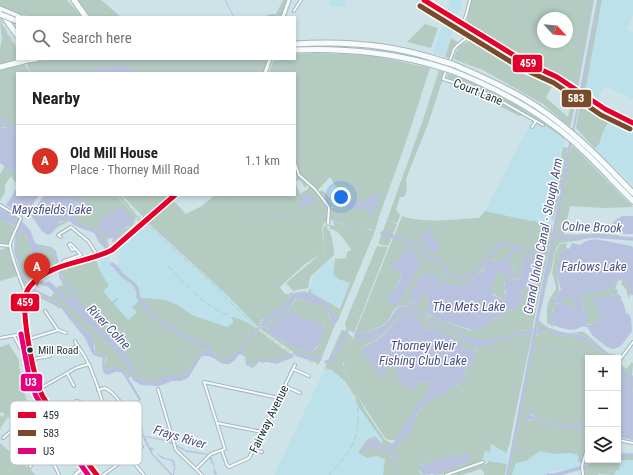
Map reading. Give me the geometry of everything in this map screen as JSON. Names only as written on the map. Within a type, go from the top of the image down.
[{"type":"highway","points":[[74,2],[85,16]]},
{"type":"highway","points":[[0,10],[17,16]]},
{"type":"highway","points":[[0,10],[16,34]]},
{"type":"highway","points":[[0,14],[16,21]]},
{"type":"highway","points":[[296,44],[332,43],[393,49],[452,64],[482,76],[507,88],[537,106],[570,131],[633,193]]},
{"type":"highway","points":[[296,50],[376,52],[430,64],[480,82],[505,94],[533,111],[574,142],[633,201]]},
{"type":"highway","points":[[0,67],[27,60]]},
{"type":"street","points":[[283,16],[289,0]]},
{"type":"street","points":[[294,11],[300,0]]},
{"type":"street","points":[[425,0],[525,62],[557,77],[605,109],[633,123]]},
{"type":"street","points":[[462,23],[466,16],[470,0]]},
{"type":"street","name":"Court Lane","points":[[474,30],[470,37],[454,49],[443,79],[481,91],[513,107],[543,125]]},
{"type":"street","points":[[265,72],[270,60]]},
{"type":"street","points":[[532,127],[536,121]]},
{"type":"street","points":[[296,166],[299,175],[315,189],[327,203],[329,207],[328,224]]},
{"type":"street","points":[[46,401],[40,389],[29,339],[24,306],[27,290],[42,275],[56,268],[108,252],[142,225],[174,196]]},
{"type":"street","points":[[0,205],[22,218],[10,246],[24,290],[27,290]]},
{"type":"street","points":[[61,237],[58,235],[71,228],[88,241],[98,256]]},
{"type":"street","points":[[0,245],[10,246]]},
{"type":"street","points":[[63,266],[65,261],[81,255],[76,249]]},
{"type":"street","points":[[45,311],[58,330],[66,333]]},
{"type":"street","points":[[29,339],[58,330]]},
{"type":"street","points":[[0,338],[28,333]]},
{"type":"street","points":[[14,336],[23,353]]},
{"type":"street","points":[[75,341],[89,364],[102,401]]},
{"type":"street","points":[[621,359],[633,342]]},
{"type":"street","points":[[70,349],[77,346]]},
{"type":"street","points":[[28,362],[50,356]]},
{"type":"street","points":[[40,389],[76,368],[89,364]]},
{"type":"street","name":"Fairway Avenue","points":[[222,451],[226,465],[230,467],[248,459],[254,450],[295,365]]},
{"type":"street","points":[[293,369],[309,376]]},
{"type":"street","points":[[67,373],[74,386]]},
{"type":"street","points":[[196,470],[210,455],[222,451],[225,448],[204,382],[279,398]]},
{"type":"street","points":[[285,386],[300,394]]},
{"type":"street","points":[[98,390],[105,388],[119,401]]},
{"type":"street","points":[[158,389],[176,450],[202,475]]},
{"type":"street","points":[[217,423],[262,432]]},
{"type":"street","points":[[3,438],[10,433]]},
{"type":"street","points":[[621,441],[633,443]]},
{"type":"street","points":[[254,450],[262,452]]},
{"type":"street","points":[[583,475],[582,467],[585,456]]},
{"type":"street","points":[[446,475],[483,462]]},
{"type":"street","points":[[54,465],[59,475]]},
{"type":"street","points":[[79,465],[83,468]]},
{"type":"street","points":[[75,475],[86,465]]},
{"type":"street","points":[[90,465],[97,475]]},
{"type":"street","points":[[103,475],[117,465]]},
{"type":"street","points":[[136,465],[144,475]]},
{"type":"shaded area","points":[[330,0],[346,0],[346,7],[329,6]]},
{"type":"shaded area","points":[[450,0],[463,0],[444,56],[433,53]]},
{"type":"shaded area","points":[[602,0],[633,0],[633,14],[627,29],[633,32],[633,99],[604,86],[597,101],[585,92]]},
{"type":"shaded area","points":[[612,115],[633,125],[633,185],[595,149],[600,142],[602,134]]},
{"type":"shaded area","points":[[533,118],[561,136],[564,140],[555,210],[552,220],[546,226],[532,220],[485,211]]},
{"type":"shaded area","points":[[147,222],[227,295],[258,327],[256,329],[251,324],[241,319],[232,317],[234,322],[227,327],[192,315],[178,305],[145,299],[132,307],[137,312],[128,320],[102,291],[101,273],[99,268],[102,267],[99,258],[108,255],[110,263],[114,267],[120,263],[117,256],[122,252],[118,247]]},
{"type":"shaded area","points":[[331,260],[335,262],[333,274],[338,279],[350,283],[340,309],[312,293],[309,287],[315,274]]},
{"type":"shaded area","points":[[325,369],[335,374],[342,380],[350,391],[355,402],[383,441],[381,443],[375,436],[372,436],[362,444],[362,448],[358,453],[367,458],[376,456],[385,459],[383,475],[274,475]]},
{"type":"shaded area","points":[[491,444],[506,453],[508,446],[509,447],[507,464],[488,462],[483,464],[485,451],[490,452]]},
{"type":"shaded area","points":[[540,451],[555,454],[571,453],[578,455],[582,463],[582,467],[577,469],[551,471],[545,475],[512,475],[516,463],[526,461]]},
{"type":"shaded area","points":[[621,460],[633,460],[633,475],[614,475],[616,470],[619,470]]},
{"type":"green space","points":[[0,0],[67,0],[81,16],[26,16],[0,6]]},
{"type":"green space","points":[[77,0],[101,0],[120,16],[89,16]]},
{"type":"green space","points":[[283,0],[287,0],[281,16],[266,16],[276,14]]},
{"type":"green space","points":[[470,0],[594,0],[578,87],[576,84],[559,74],[529,61],[467,23]]},
{"type":"green space","points":[[598,0],[602,0],[585,92],[581,90]]},
{"type":"green space","points":[[0,21],[16,48],[16,60],[18,60],[0,65],[0,48],[2,40]]},
{"type":"green space","points":[[425,24],[438,28],[431,48],[407,42]]},
{"type":"green space","points":[[479,36],[520,61],[556,78],[546,98],[568,117],[574,91],[578,93],[570,127],[543,104],[483,70],[453,59],[459,46]]},
{"type":"green space","points":[[451,38],[459,43],[448,58],[445,57]]},
{"type":"green space","points":[[319,53],[371,55],[430,68],[407,139],[379,217],[376,217],[379,218],[375,230],[368,228],[354,229],[367,229],[375,231],[339,318],[335,316],[325,302],[307,294],[310,288],[312,293],[340,309],[350,283],[338,279],[333,274],[335,259],[346,258],[347,252],[351,250],[339,234],[330,229],[330,225],[335,226],[333,221],[353,228],[329,218],[329,207],[320,195],[321,190],[337,201],[342,192],[330,177],[317,191],[299,176],[308,184],[305,188],[300,180],[296,181],[296,72],[269,72],[274,60],[296,60],[296,54]]},
{"type":"green space","points":[[43,60],[268,60],[263,72],[31,72],[26,63]]},
{"type":"green space","points":[[24,63],[29,72],[16,72],[16,134],[6,127],[0,127],[0,70]]},
{"type":"green space","points":[[439,70],[445,72],[428,124],[406,179],[407,190],[404,197],[400,197],[396,210],[400,215],[397,223],[387,220],[423,120]]},
{"type":"green space","points":[[448,74],[478,84],[493,91],[521,108],[564,138],[563,139],[561,136],[520,111],[477,90],[447,78]]},
{"type":"green space","points":[[444,80],[485,94],[521,115],[520,116]]},
{"type":"green space","points":[[581,97],[612,115],[602,134],[600,142],[595,149],[576,128]]},
{"type":"green space","points":[[572,145],[633,207],[605,208],[570,206],[564,234],[608,234],[623,237],[593,236],[572,239],[554,234]]},
{"type":"green space","points":[[563,147],[568,148],[558,203],[552,220]]},
{"type":"green space","points":[[5,166],[16,174],[16,184],[11,176],[5,185],[5,192],[0,201],[0,174]]},
{"type":"green space","points":[[296,185],[300,194],[308,189],[309,186],[311,187],[328,207],[327,220],[323,225],[322,230],[325,249],[322,253],[305,264],[280,287],[284,293],[289,295],[289,293],[307,291],[306,293],[294,293],[290,296],[286,303],[262,320],[258,327],[227,295],[147,222],[172,199],[186,214],[202,206],[214,196],[296,196]]},
{"type":"green space","points":[[66,196],[70,198],[69,196],[117,196],[136,217],[133,225],[113,243],[113,239],[115,239],[122,230],[130,226],[109,214],[101,222],[98,229],[107,238],[109,248],[116,242],[117,243],[108,251],[100,241],[99,235],[96,232],[71,220],[79,212],[52,233],[57,224],[67,220],[80,205]]},
{"type":"green space","points":[[118,196],[121,196],[142,222],[120,242],[118,241],[134,226],[138,221]]},
{"type":"green space","points":[[123,196],[172,196],[146,220]]},
{"type":"green space","points":[[485,211],[532,220],[546,226],[550,223],[552,226],[552,234],[548,233],[546,235],[541,253],[545,247],[548,235],[551,238],[533,330],[518,331],[497,339],[480,340],[466,336],[455,328],[429,320],[421,310],[414,307],[402,306],[395,309],[388,321],[382,326],[366,332],[355,333],[393,238],[417,245],[394,236],[402,216],[421,220],[450,220],[479,218]],"holes":[[[430,228],[439,247],[429,250],[426,241]],[[513,245],[522,250],[541,253],[523,251]],[[516,247],[508,260],[516,275],[506,276],[504,272],[501,273],[496,271],[492,293],[504,300],[507,295],[504,292],[504,283],[521,278],[523,256],[536,263],[531,284],[528,288],[524,288],[520,296],[522,303],[513,311],[511,309],[494,318],[487,325],[474,330],[469,330],[430,316],[427,311],[427,293],[423,293],[418,304],[408,301],[419,279],[425,273],[427,273],[429,279],[431,274],[440,283],[445,283],[445,278],[448,274],[441,261],[451,275],[449,275],[446,279],[449,285],[461,286],[471,283],[472,278],[480,273],[492,260],[497,262],[508,257]],[[400,257],[407,290],[401,299],[388,298],[397,285],[402,274],[400,271],[390,266],[398,261]],[[426,257],[432,260],[439,259],[441,261],[431,261]]]},
{"type":"green space","points":[[0,219],[17,227],[8,244],[0,243]]},
{"type":"green space","points":[[387,220],[397,224],[392,236],[386,234],[392,237],[388,246],[378,244]]},
{"type":"green space","points":[[325,225],[331,235],[334,255],[310,277],[308,288],[293,291],[286,283],[325,250],[323,229]]},
{"type":"green space","points":[[20,232],[24,232],[33,256],[31,275],[36,280],[29,286],[22,272],[17,250]]},
{"type":"green space","points":[[554,237],[582,239],[560,243],[557,247],[552,269],[548,277],[539,320],[549,328],[558,331],[570,333],[584,332],[609,354],[616,355],[609,355],[582,335],[559,332],[548,329],[537,330]]},
{"type":"green space","points":[[567,243],[566,248],[562,250],[561,255],[565,256],[569,261],[568,262],[561,257],[557,268],[559,293],[554,298],[553,304],[561,303],[567,297],[570,297],[573,299],[575,306],[572,310],[568,304],[565,304],[552,311],[553,327],[547,323],[547,307],[556,287],[552,275],[555,253],[560,244]]},
{"type":"green space","points":[[39,246],[53,250],[57,267],[46,270],[42,274],[39,269]]},
{"type":"green space","points":[[377,246],[388,247],[354,333],[346,329],[345,323]]},
{"type":"green space","points":[[9,247],[18,276],[0,281],[0,250]]},
{"type":"green space","points":[[95,257],[101,273],[109,286],[103,291],[112,302],[118,298],[114,304],[128,320],[137,312],[132,307],[141,299],[146,298],[165,300],[178,305],[192,315],[227,327],[234,322],[231,317],[245,321],[256,329],[232,357],[221,361],[215,354],[202,351],[186,374],[180,377],[172,375],[146,382],[136,377],[135,374],[129,378],[121,367],[106,370],[104,367],[107,358],[95,352],[95,341],[91,335],[81,328],[61,303],[40,292],[51,297],[59,285],[61,286],[63,284],[61,282],[64,279],[59,268]]},
{"type":"green space","points":[[621,278],[630,288],[630,293],[633,296],[630,294],[629,299],[626,289],[621,284],[621,280],[618,281],[615,289],[618,290],[617,292],[622,298],[620,299],[618,295],[608,296],[593,303],[598,310],[600,319],[593,324],[586,324],[586,317],[589,315],[584,312],[581,297],[587,293],[612,289],[614,282]]},
{"type":"green space","points":[[29,289],[62,307],[59,309],[28,292]]},
{"type":"green space","points":[[297,298],[323,305],[327,310],[331,321],[335,325],[319,364],[296,354],[259,328],[264,326],[272,335],[307,353],[315,350],[319,343],[324,326],[319,324],[302,328],[305,319],[270,328],[266,324],[289,309]]},
{"type":"green space","points":[[400,311],[401,314],[397,322],[388,331],[379,338],[362,347],[362,349],[375,369],[383,377],[384,368],[391,362],[392,357],[395,357],[396,371],[402,375],[396,380],[396,382],[401,382],[402,386],[409,388],[418,382],[428,383],[436,380],[427,392],[429,394],[422,398],[418,403],[396,441],[386,439],[368,412],[348,379],[344,363],[354,337],[366,340],[377,337],[391,325]]},
{"type":"green space","points":[[401,311],[419,311],[430,323],[454,330],[469,344],[476,345],[472,351],[468,350],[433,328],[425,329]]},
{"type":"green space","points":[[294,327],[305,329],[303,332],[294,329]]},
{"type":"green space","points":[[342,329],[353,337],[343,364],[346,374],[366,412],[385,440],[391,443],[395,442],[385,450],[385,447],[375,441],[376,438],[374,437],[365,446],[367,452],[371,445],[378,450],[389,452],[394,463],[396,458],[393,451],[412,429],[415,417],[424,404],[451,387],[455,388],[466,378],[464,372],[473,360],[474,352],[477,346],[479,347],[494,343],[518,334],[532,335],[509,447],[506,453],[491,444],[490,452],[485,451],[483,459],[465,468],[452,472],[432,475],[465,463],[467,453],[421,465],[419,472],[424,475],[383,475],[385,459],[376,456],[367,458],[358,453],[371,437],[375,436],[381,443],[383,441],[358,406],[355,396],[346,382],[335,372],[325,367]]},
{"type":"green space","points":[[258,330],[293,355],[276,361],[260,360],[253,366],[249,365],[243,349]]},
{"type":"green space","points":[[547,330],[559,335],[571,336],[594,346],[604,355],[585,355],[585,422],[576,426],[556,424],[527,411],[526,419],[528,421],[534,419],[549,424],[578,430],[585,423],[585,454],[582,463],[578,462],[578,455],[571,453],[555,454],[540,451],[526,461],[516,463],[512,475],[509,475],[535,336]]},
{"type":"green space","points":[[9,344],[19,360],[22,385],[27,401],[10,401],[10,418],[8,417],[0,430],[0,415],[2,417],[5,414],[0,413],[0,347]]},
{"type":"green space","points":[[632,362],[633,392],[626,381],[621,380],[621,376],[624,377],[625,371],[621,364],[626,369]]},
{"type":"green space","points":[[0,443],[10,452],[10,465],[25,465],[36,475],[0,475]]},
{"type":"green space","points":[[633,455],[633,460],[621,460],[621,456]]},
{"type":"green space","points":[[585,458],[585,463],[590,463],[583,466]]},
{"type":"green space","points":[[488,461],[507,464],[505,475],[484,475],[484,472],[481,469],[462,475],[450,475],[488,463]]},
{"type":"green space","points":[[591,463],[620,463],[619,470],[616,470],[614,475],[583,475],[582,468]]},
{"type":"water","points":[[121,66],[133,69],[137,72],[68,72]]},
{"type":"water","points":[[0,127],[8,128],[16,134],[16,174],[0,163]]},
{"type":"water","points":[[571,133],[573,135],[566,178],[509,475],[506,475]]},
{"type":"water","points":[[16,190],[16,196],[38,196],[28,211],[23,215],[6,205]]},
{"type":"water","points":[[348,191],[351,200],[356,203],[377,194],[378,204],[367,216],[366,210],[363,207],[357,210],[344,207],[343,196]]},
{"type":"water","points":[[308,193],[316,199],[316,202],[307,205],[303,209],[300,206],[300,198]]},
{"type":"water","name":"Maysfields Lake","points":[[43,196],[66,196],[79,205],[67,220],[59,222],[52,233],[48,235],[42,231],[31,215]]},
{"type":"water","points":[[0,207],[26,225],[36,244],[51,247],[56,251],[62,277],[76,294],[76,298],[92,314],[91,318],[107,334],[114,337],[114,342],[129,357],[136,377],[142,380],[151,382],[166,376],[184,375],[188,372],[202,351],[215,354],[221,361],[233,356],[266,317],[282,305],[291,295],[296,293],[300,292],[309,294],[322,300],[339,318],[335,325],[323,305],[310,303],[296,298],[289,309],[266,324],[270,327],[283,315],[292,313],[319,323],[325,329],[319,344],[311,353],[307,353],[272,335],[269,332],[269,329],[261,326],[243,349],[249,365],[253,366],[260,360],[267,360],[266,362],[259,362],[253,368],[246,365],[245,357],[240,354],[232,362],[227,364],[206,356],[201,357],[188,378],[181,381],[172,381],[159,386],[141,385],[133,380],[127,365],[112,346],[48,287],[42,284],[49,281],[71,300],[73,295],[60,279],[53,250],[39,246],[39,269],[42,274],[36,280],[32,277],[33,256],[26,235],[23,232],[20,232],[17,250],[22,272],[29,286],[61,303],[81,328],[91,335],[95,342],[95,352],[106,357],[104,367],[106,370],[117,366],[123,369],[141,399],[138,401],[121,372],[115,372],[108,375],[104,373],[102,366],[103,358],[93,355],[85,338],[60,305],[30,289],[24,284],[14,251],[15,238],[18,228],[0,219]]},
{"type":"water","points":[[123,208],[134,220],[119,233],[116,239],[110,238],[106,241],[107,238],[98,229],[99,225],[104,218],[115,210]]},
{"type":"water","points":[[622,216],[633,216],[633,234],[608,232],[615,222],[614,221]]},
{"type":"water","points":[[430,228],[439,247],[436,253],[433,254],[420,237]]},
{"type":"water","name":"Farlows Lake","points":[[595,239],[632,246],[633,248],[633,295],[630,294],[630,288],[621,278],[614,282],[612,289],[589,294],[587,293],[581,297],[584,312],[586,310],[589,313],[585,323],[588,325],[595,323],[600,319],[599,312],[594,303],[592,303],[592,299],[618,295],[621,299],[625,307],[626,314],[628,313],[631,318],[632,331],[621,346],[614,349],[607,347],[593,336],[587,327],[574,330],[562,328],[553,325],[551,321],[552,313],[556,307],[568,304],[572,310],[575,306],[573,299],[570,297],[567,297],[561,303],[553,304],[552,302],[561,289],[557,276],[558,264],[561,257],[563,257],[561,256],[562,250],[566,248],[569,249],[572,243],[580,245],[586,241]]},
{"type":"water","points":[[408,247],[418,252],[421,262],[399,303],[393,305],[388,298],[402,274],[390,265],[392,262],[398,261]]},
{"type":"water","name":"The Mets Lake","points":[[523,255],[534,259],[536,263],[530,287],[524,288],[520,296],[522,303],[513,311],[511,309],[503,315],[494,318],[485,327],[472,330],[432,317],[427,311],[427,293],[423,294],[419,304],[408,301],[419,279],[425,273],[427,273],[429,279],[430,274],[438,275],[439,282],[444,284],[445,278],[449,274],[446,279],[449,285],[450,283],[461,286],[471,283],[472,278],[482,272],[490,260],[497,262],[509,257],[510,263],[517,275],[509,277],[505,276],[504,272],[501,273],[496,271],[497,274],[492,292],[493,295],[504,300],[507,295],[504,290],[505,281],[508,279],[512,280],[521,278]]},
{"type":"water","name":"Thorney Weir Fishing Club Lake","points":[[412,306],[422,308],[429,320],[455,328],[466,336],[480,340],[497,339],[518,331],[533,330],[532,335],[517,334],[494,344],[476,347],[474,352],[476,355],[474,356],[474,361],[464,372],[466,379],[456,385],[455,388],[451,387],[448,391],[424,404],[416,415],[412,429],[393,451],[396,458],[394,463],[389,452],[378,450],[371,445],[369,451],[367,452],[363,449],[363,447],[375,437],[375,441],[385,447],[385,450],[387,447],[391,446],[418,403],[422,398],[429,394],[427,392],[430,385],[436,380],[428,383],[418,382],[416,387],[411,389],[402,386],[401,382],[396,382],[396,380],[402,375],[396,371],[395,357],[391,358],[391,362],[388,364],[389,369],[387,370],[384,368],[386,372],[385,377],[383,377],[375,369],[362,349],[362,347],[386,333],[397,322],[401,314],[400,312],[390,326],[376,337],[366,340],[354,337],[355,333],[361,333],[384,326],[399,307]],"holes":[[[401,311],[419,311],[430,323],[454,330],[469,344],[475,346],[472,351],[468,350],[455,339],[433,328],[425,329],[414,314]]]},
{"type":"water","points":[[541,328],[548,328],[563,333],[582,335],[609,355],[604,355],[594,346],[571,336],[559,335],[547,330],[536,335],[537,330]]},
{"type":"water","points":[[621,367],[633,378],[633,388],[631,383],[621,377]]},
{"type":"water","points":[[621,379],[629,383],[633,392],[633,440],[621,438]]},
{"type":"water","points":[[527,410],[531,415],[546,421],[571,426],[585,421],[585,423],[578,430],[549,424],[534,419],[526,421]]},
{"type":"water","points":[[142,424],[144,436],[168,440],[186,450],[209,454],[212,459],[217,475],[214,474],[214,467],[208,455],[187,452],[165,441],[145,437],[150,448],[151,447],[154,450],[151,450],[153,454],[173,475],[171,475],[152,455],[142,436]]},
{"type":"water","points":[[156,452],[163,457],[174,461],[175,468],[174,475],[172,461],[161,458]]},
{"type":"water","points":[[467,453],[470,458],[468,462],[441,472],[424,475],[418,469],[419,466],[442,458]]},
{"type":"waterway","name":"Colne Brook","points":[[88,0],[91,7],[102,16]]},
{"type":"waterway","points":[[225,0],[233,16]]},
{"type":"waterway","points":[[516,0],[528,22],[537,27]]},
{"type":"waterway","points":[[573,43],[580,45],[591,0]]},
{"type":"waterway","name":"Grand Union Canal - Slough Arm","points":[[573,132],[598,0]]},
{"type":"waterway","name":"Colne Brook","points":[[155,60],[155,72]]},
{"type":"waterway","points":[[0,123],[3,120],[7,120],[8,124],[16,130]]},
{"type":"waterway","points":[[70,196],[72,199],[80,201],[83,205],[81,210],[71,219]]},
{"type":"waterway","name":"Colne Brook","points":[[224,196],[246,209],[264,216],[312,220],[324,217],[354,229],[368,228],[375,230]]},
{"type":"waterway","points":[[71,220],[79,226],[96,232],[109,254]]},
{"type":"waterway","name":"Colne Brook","points":[[382,233],[421,246],[428,259],[434,261],[439,259],[449,275],[457,278],[464,278],[476,271],[501,244],[510,244],[519,249],[540,254],[548,234],[572,239],[593,236],[633,239]]},
{"type":"waterway","points":[[506,261],[516,247]]},
{"type":"waterway","points":[[112,264],[121,274],[133,283],[137,289],[138,297],[155,318],[183,336],[211,348],[208,354]]},
{"type":"waterway","name":"River Colne","points":[[37,277],[43,284],[47,284]]},
{"type":"waterway","points":[[326,362],[332,361],[347,331]]},
{"type":"waterway","points":[[516,346],[528,350]]},
{"type":"waterway","points":[[533,350],[560,352],[581,350],[589,355]]},
{"type":"waterway","points":[[296,354],[309,358],[320,359]]},
{"type":"waterway","points":[[262,361],[267,360],[276,362],[292,356]]},
{"type":"waterway","name":"Frays River","points":[[621,455],[633,455]]},
{"type":"waterway","points":[[395,463],[397,475]]},
{"type":"waterway","name":"Frays River","points":[[555,475],[584,467]]},
{"type":"waterway","name":"Frays River","points":[[548,475],[553,475]]},
{"type":"railway","points":[[0,19],[16,47]]},
{"type":"railway","points":[[24,60],[30,72]]},
{"type":"railway","points":[[121,196],[142,220],[213,284],[255,327],[285,349],[318,365]]},
{"type":"railway","points":[[168,266],[203,300],[219,311],[228,315]]},
{"type":"railway","points":[[324,368],[337,374],[351,391],[355,399],[358,417],[356,435],[351,447],[329,475]]},
{"type":"transit line","name":"459","points":[[424,0],[525,62],[557,77],[605,109],[633,123]]},
{"type":"transit line","name":"583","points":[[420,6],[521,68],[554,83],[601,115],[630,129]]},
{"type":"transit line","name":"459","points":[[46,401],[42,395],[35,374],[26,329],[25,303],[28,289],[40,277],[49,271],[112,250],[174,196]]},
{"type":"transit line","name":"U3","points":[[21,334],[29,376],[39,401]]},
{"type":"transit line","name":"U3","points":[[81,465],[88,475]]},
{"type":"transit line","name":"459","points":[[89,465],[97,475]]},
{"type":"place","name":"Old Mill House","points":[[37,286]]},
{"type":"place","name":"Mill Road","points":[[30,350]]}]
